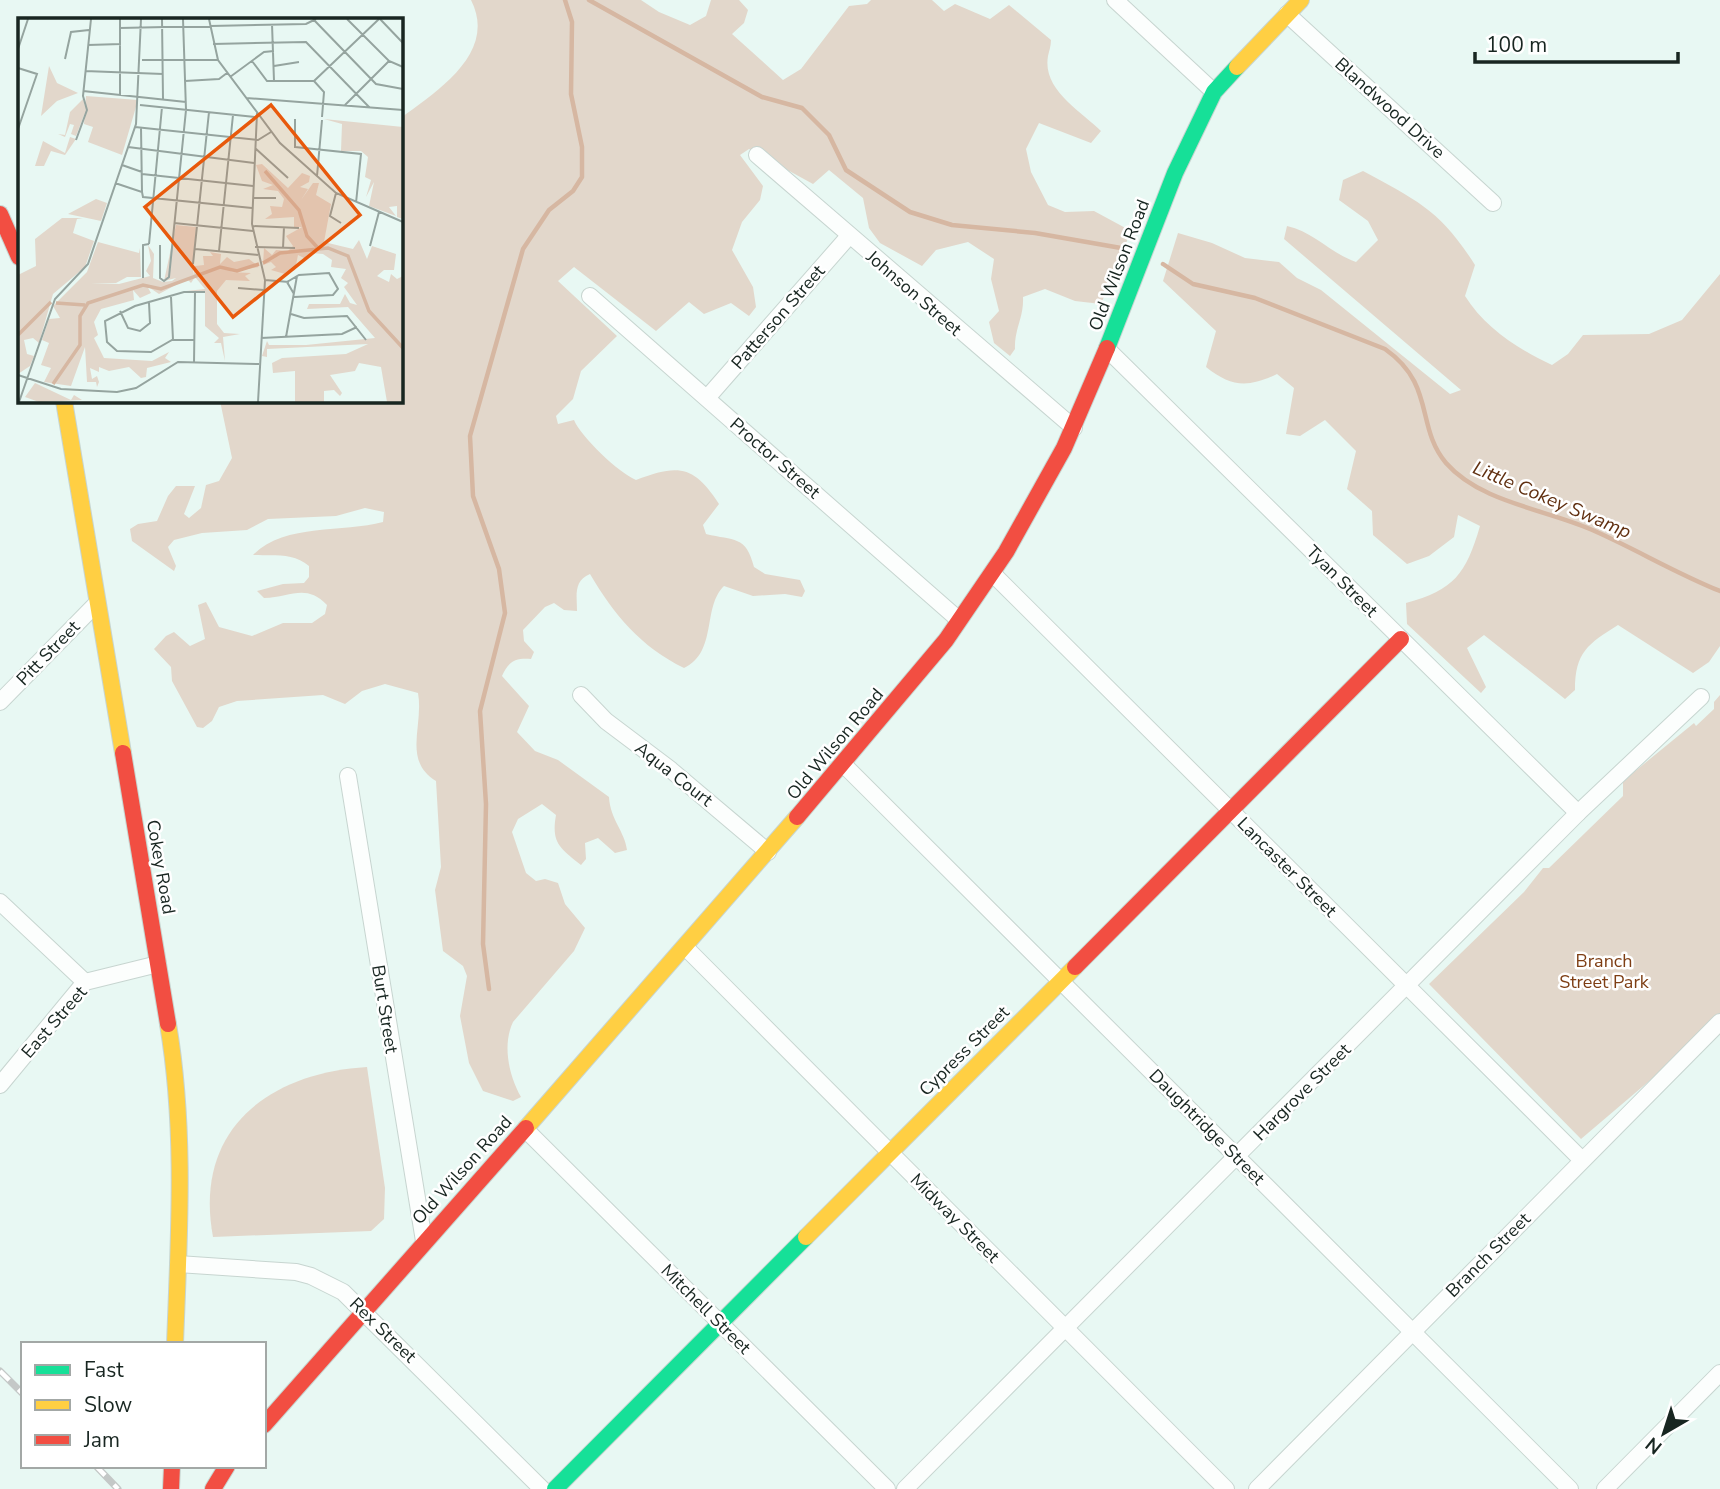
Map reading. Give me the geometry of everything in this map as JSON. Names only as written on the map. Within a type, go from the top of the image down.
[{"type":"street","points":[[1115,0],[1214,92]]},
{"type":"street","name":"Old Wilson Road","points":[[266,1423],[844,765],[959,620],[1020,529],[1074,428],[1175,173],[1214,92],[1300,0]]},
{"type":"street","name":"Blandwood Drive","points":[[1287,14],[1493,203]]},
{"type":"street","name":"Johnson Street","points":[[757,155],[1074,428]]},
{"type":"street","points":[[0,214],[18,255]]},
{"type":"street","name":"Patterson Street","points":[[707,398],[849,236]]},
{"type":"street","name":"Proctor Street","points":[[590,296],[959,620]]},
{"type":"street","name":"Tyan Street","points":[[1107,349],[1578,813]]},
{"type":"street","name":"Cokey Road","points":[[64,402],[181,1113],[176,1342]]},
{"type":"street","name":"Lancaster Street","points":[[992,573],[1582,1160]]},
{"type":"street","name":"Pitt Street","points":[[0,702],[97,603]]},
{"type":"street","name":"Cypress Street","points":[[555,1489],[1232,812],[1401,639]]},
{"type":"street","name":"Aqua Court","points":[[581,695],[606,722],[671,770],[768,852]]},
{"type":"street","name":"Hargrove Street","points":[[905,1489],[1408,987],[1578,813],[1701,698]]},
{"type":"street","name":"Daughtridge Street","points":[[844,765],[1570,1489]]},
{"type":"street","name":"Burt Street","points":[[348,776],[424,1241]]},
{"type":"street","points":[[0,902],[85,982]]},
{"type":"street","name":"Midway Street","points":[[685,947],[1226,1489]]},
{"type":"street","name":"East Street","points":[[0,1085],[85,982],[158,964]]},
{"type":"street","name":"Branch Street","points":[[1257,1489],[1720,1022]]},
{"type":"street","name":"Mitchell Street","points":[[525,1129],[887,1489]]},
{"type":"street","name":"Rex Street","points":[[178,1264],[276,1269],[312,1276],[343,1292],[542,1489]]},
{"type":"street","points":[[1605,1489],[1720,1373]]},
{"type":"street","points":[[171,1489],[172,1468]]},
{"type":"street","points":[[213,1489],[217,1478],[225,1468]]},
{"type":"green space","points":[[471,0],[641,0],[659,12],[690,25],[706,16],[711,0],[739,0],[748,10],[744,23],[732,34],[783,80],[801,69],[849,6],[867,4],[871,0],[932,0],[944,11],[955,4],[990,19],[1009,5],[1051,40],[1048,68],[1051,79],[1065,99],[1101,131],[1091,143],[1039,123],[1026,149],[1031,172],[1048,205],[1065,212],[1094,211],[1131,231],[1101,304],[1075,301],[1045,289],[1023,297],[1015,349],[1010,356],[994,343],[989,322],[999,311],[991,279],[994,259],[968,242],[936,250],[922,266],[880,243],[869,228],[863,198],[829,170],[813,184],[749,149],[740,155],[763,186],[760,200],[742,222],[732,250],[753,287],[756,307],[749,316],[731,303],[704,314],[689,302],[656,331],[574,267],[558,281],[617,336],[581,371],[573,399],[556,416],[558,424],[574,420],[584,436],[601,454],[636,480],[674,470],[693,475],[719,504],[703,525],[706,534],[743,544],[754,567],[765,574],[800,580],[805,591],[802,597],[785,594],[753,596],[724,586],[713,605],[702,651],[695,661],[684,668],[655,650],[630,628],[590,574],[578,585],[577,611],[564,610],[554,603],[545,607],[523,630],[524,641],[534,652],[531,659],[513,661],[502,676],[529,706],[517,732],[535,751],[558,760],[609,797],[627,850],[615,853],[598,838],[585,843],[586,859],[581,865],[559,844],[555,832],[556,815],[542,804],[518,819],[512,832],[526,873],[536,881],[545,879],[558,883],[565,904],[585,928],[574,951],[513,1022],[508,1040],[508,1060],[521,1097],[513,1101],[483,1091],[469,1063],[460,1016],[467,976],[463,966],[443,951],[435,890],[441,867],[436,781],[426,773],[417,753],[418,693],[385,684],[362,691],[345,704],[323,695],[237,701],[219,707],[212,721],[203,728],[197,727],[172,681],[171,667],[154,649],[166,636],[174,632],[190,646],[205,639],[198,605],[206,602],[219,627],[252,636],[283,623],[312,623],[325,614],[327,605],[319,598],[312,594],[298,593],[264,598],[257,591],[283,584],[304,583],[309,577],[309,566],[290,557],[253,555],[266,545],[297,533],[383,522],[384,512],[365,508],[336,516],[268,519],[247,530],[202,533],[174,540],[168,547],[176,566],[174,571],[132,541],[130,529],[138,524],[157,521],[168,496],[176,486],[195,486],[184,514],[189,518],[201,508],[206,485],[219,481],[232,458],[220,402],[402,402],[402,117],[431,96],[460,69],[477,37],[477,19]]},
{"type":"green space","points":[[1363,171],[1413,199],[1439,219],[1475,265],[1465,296],[1473,307],[1492,328],[1552,365],[1568,354],[1583,335],[1649,334],[1682,320],[1720,274],[1720,646],[1709,662],[1693,673],[1618,625],[1585,650],[1578,666],[1575,690],[1565,699],[1484,635],[1467,648],[1486,687],[1481,693],[1407,624],[1406,603],[1436,592],[1456,578],[1475,543],[1480,526],[1458,515],[1454,537],[1429,556],[1407,564],[1373,535],[1372,511],[1347,489],[1356,451],[1325,420],[1300,436],[1286,434],[1294,388],[1277,374],[1257,382],[1240,383],[1215,374],[1206,367],[1216,331],[1163,281],[1178,233],[1212,243],[1245,258],[1279,262],[1297,278],[1321,290],[1450,394],[1461,390],[1284,239],[1287,226],[1297,229],[1356,262],[1378,240],[1368,221],[1339,200],[1343,180]]},
{"type":"green space","name":"Branch Street Park","points":[[1720,695],[1720,1016],[1708,1031],[1581,1139],[1429,984],[1524,892],[1543,868],[1549,868],[1623,796],[1623,781],[1694,723],[1696,726],[1714,709],[1714,702]]},
{"type":"green space","points":[[367,1067],[385,1188],[384,1219],[371,1231],[213,1237],[210,1199],[215,1166],[227,1138],[245,1114],[269,1095],[298,1081],[331,1072]]},
{"type":"waterway","points":[[489,989],[483,944],[486,804],[480,711],[505,613],[499,569],[473,496],[470,436],[523,249],[549,210],[573,191],[582,177],[582,147],[571,94],[572,22],[565,0]]},
{"type":"waterway","name":"Little Cokey Swamp","points":[[589,0],[762,97],[802,108],[829,135],[846,170],[910,212],[952,225],[1035,233],[1121,248]]},
{"type":"waterway","name":"Little Cokey Swamp","points":[[1163,264],[1193,284],[1255,298],[1385,349],[1412,377],[1437,449],[1446,463],[1460,476],[1494,496],[1590,529],[1720,591]]},
{"type":"railway","points":[[0,1371],[21,1392]]},
{"type":"railway","points":[[98,1468],[118,1489]]},
{"type":"traffic: fast","points":[[1107,348],[1175,173],[1214,92],[1237,67]]},
{"type":"traffic: fast","points":[[555,1489],[806,1237]]},
{"type":"traffic: slow","points":[[1237,67],[1301,0]]},
{"type":"traffic: slow","points":[[64,402],[123,753]]},
{"type":"traffic: slow","points":[[526,1128],[797,817]]},
{"type":"traffic: slow","points":[[806,1237],[1075,967]]},
{"type":"traffic: slow","points":[[168,1024],[174,1064],[179,1144],[175,1342]]},
{"type":"traffic: jam","points":[[0,214],[18,255]]},
{"type":"traffic: jam","points":[[797,817],[946,640],[1006,552],[1064,448],[1107,348]]},
{"type":"traffic: jam","points":[[1075,967],[1401,639]]},
{"type":"traffic: jam","points":[[123,753],[168,1024]]},
{"type":"traffic: jam","points":[[266,1423],[526,1128]]},
{"type":"traffic: jam","points":[[171,1489],[172,1468]]},
{"type":"traffic: jam","points":[[213,1489],[226,1468]]}]
